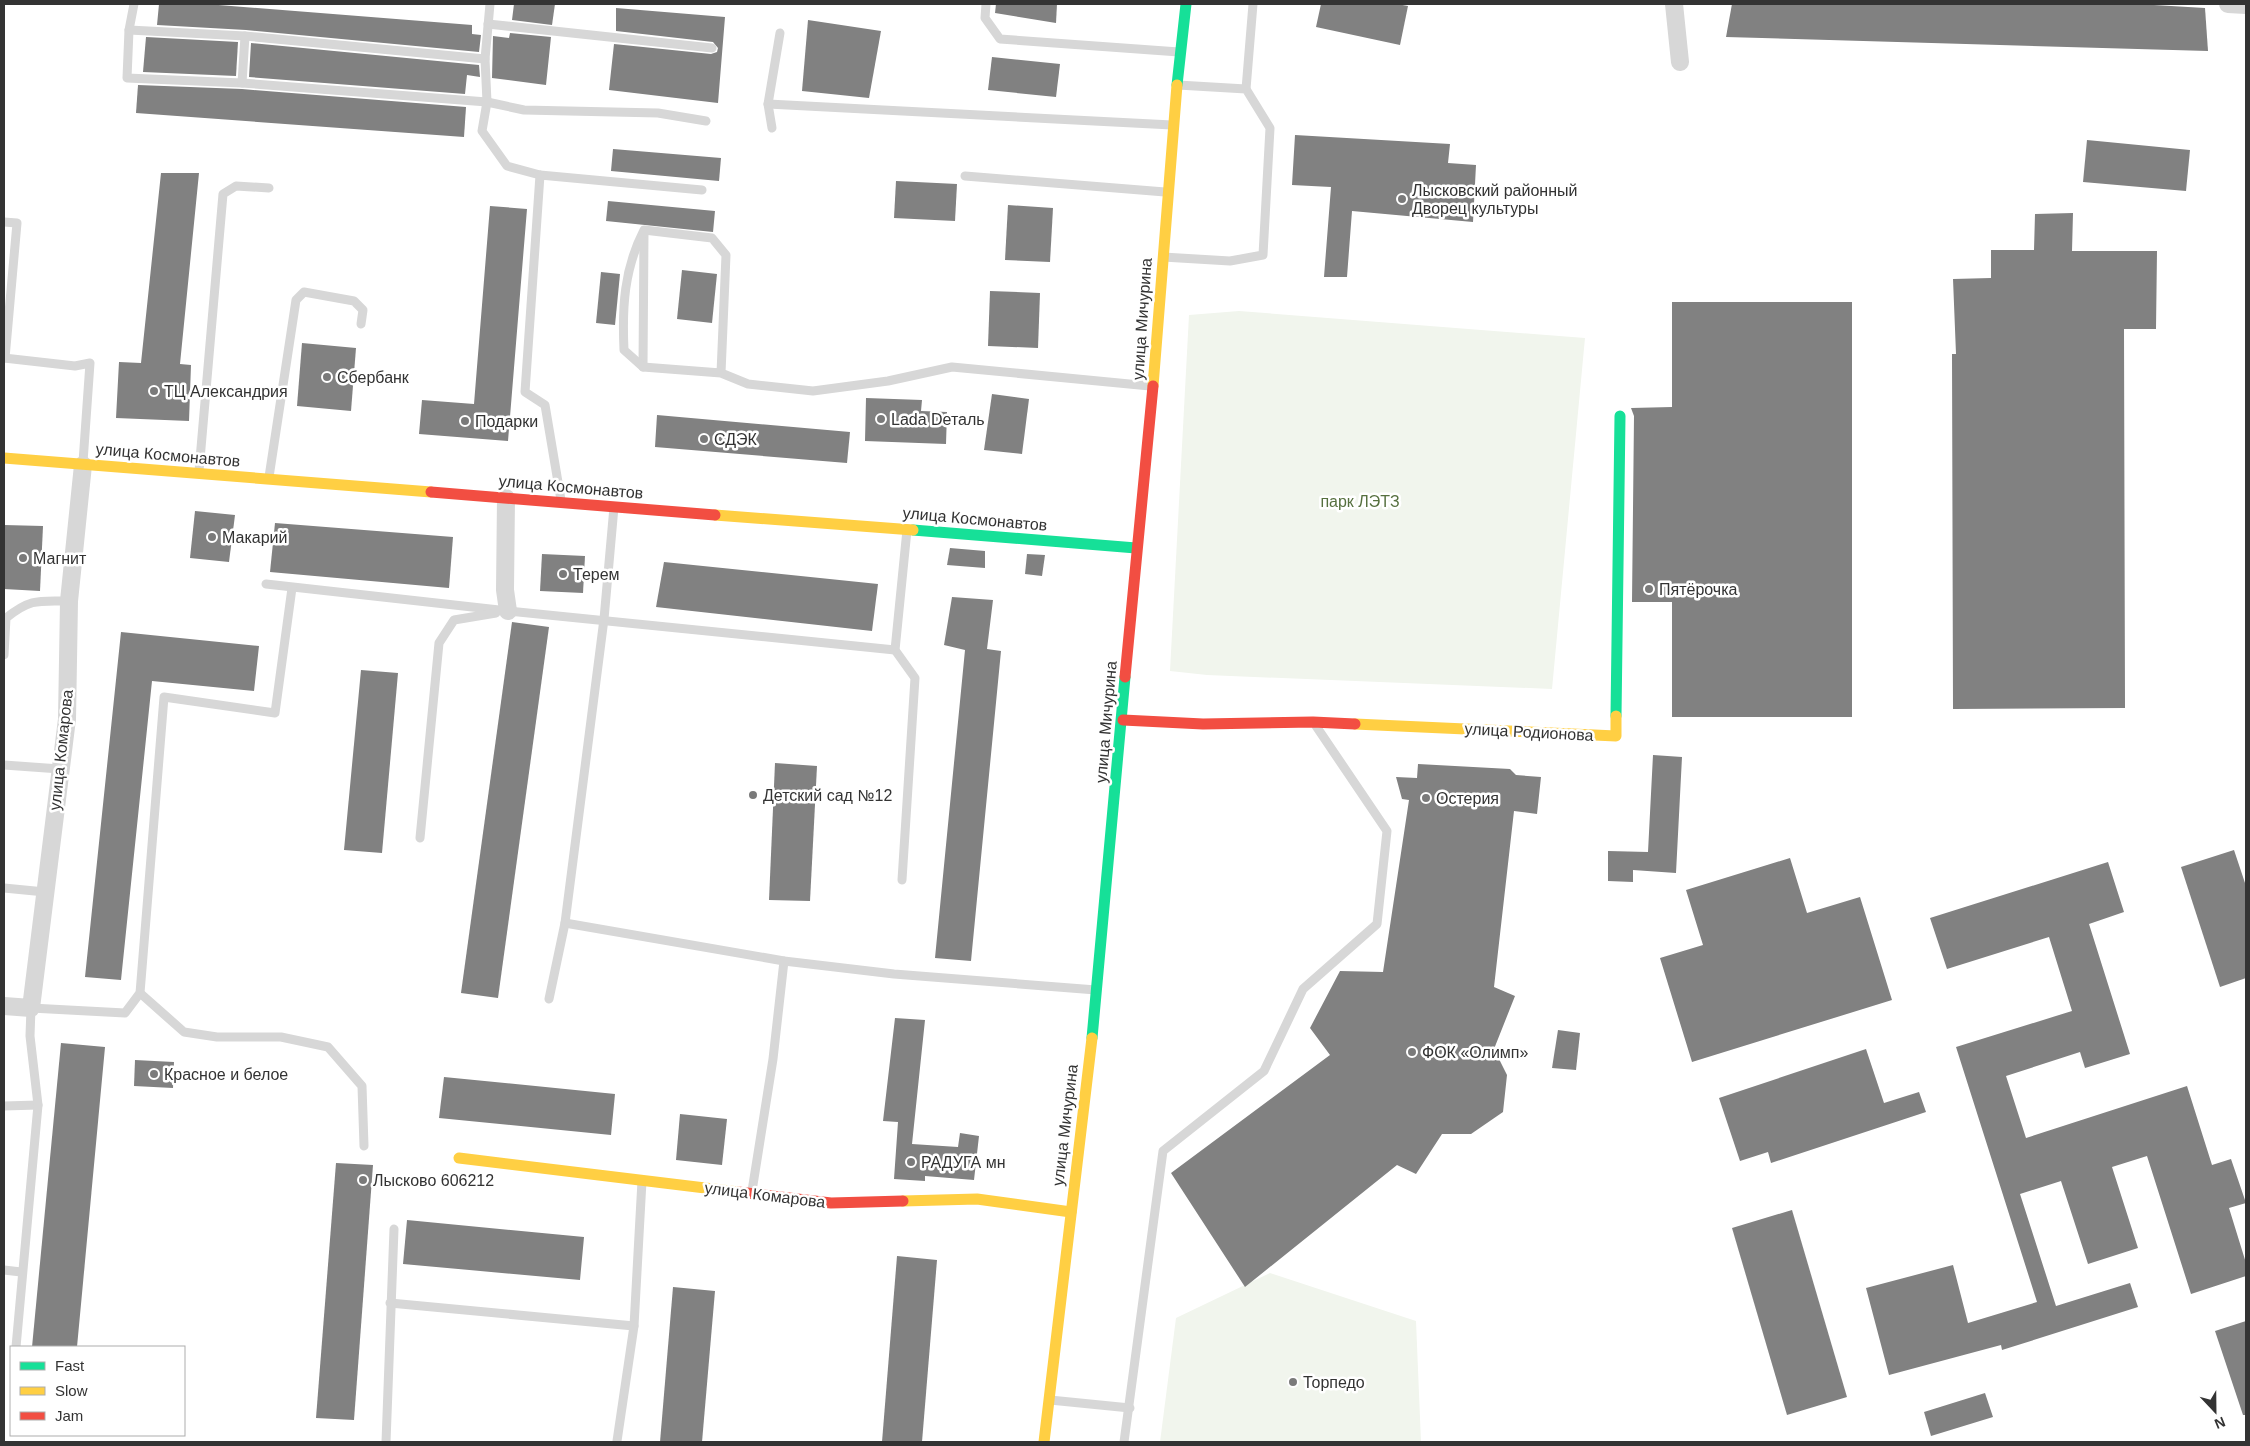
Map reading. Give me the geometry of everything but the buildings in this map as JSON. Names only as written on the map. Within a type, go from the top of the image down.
[{"type":"street","name":"улица Мичурина","points":[[1044,1442],[1098,991],[1123,720],[1136,548],[1153,386],[1172,126],[1186,4]]},
{"type":"street","points":[[1674,4],[1680,62]]},
{"type":"street","points":[[2228,4],[2246,5]]},
{"type":"street","name":"улица Родионова","points":[[1123,720],[1203,724],[1313,722],[1616,736],[1620,416]]},
{"type":"street","name":"улица Космонавтов","points":[[4,458],[1136,548]]},
{"type":"street","name":"улица Комарова","points":[[31,1008],[67,719],[69,601],[83,465]]},
{"type":"street","points":[[506,498],[505,590],[508,611]]},
{"type":"street","points":[[4,1006],[31,1008]]},
{"type":"street","name":"улица Комарова","points":[[459,1158],[831,1203],[977,1199],[1071,1212]]},
{"type":"lane","points":[[134,4],[129,30],[127,78],[242,83],[487,102],[524,110],[658,113],[706,121]]},
{"type":"lane","points":[[490,4],[485,59],[487,102],[482,131],[508,166],[540,176],[702,190]]},
{"type":"lane","points":[[986,4],[985,18],[1000,38],[1180,52]]},
{"type":"lane","points":[[1163,256],[1230,261],[1263,255],[1270,128],[1246,89],[1253,4]]},
{"type":"lane","points":[[488,24],[712,48]]},
{"type":"lane","points":[[129,30],[244,36],[485,59]]},
{"type":"lane","points":[[772,128],[768,104],[780,32]]},
{"type":"lane","points":[[242,83],[244,36]]},
{"type":"lane","points":[[1176,85],[1246,89]]},
{"type":"lane","points":[[768,104],[1172,126]]},
{"type":"lane","points":[[540,176],[525,392],[545,405],[562,503]]},
{"type":"lane","points":[[965,176],[1168,192]]},
{"type":"lane","points":[[198,474],[224,194],[236,186],[269,188]]},
{"type":"lane","points":[[4,222],[17,223],[4,358],[75,366],[90,363],[83,465]]},
{"type":"lane","points":[[644,230],[633,252],[626,286],[623,328],[624,350],[643,367],[721,373],[748,384],[813,391],[888,381],[952,367],[1153,386]]},
{"type":"lane","points":[[643,367],[644,230]]},
{"type":"lane","points":[[644,230],[712,238],[726,255],[721,373]]},
{"type":"lane","points":[[268,480],[296,300],[304,292],[354,301],[363,310],[361,324]]},
{"type":"lane","points":[[549,999],[565,922],[604,620],[614,507]]},
{"type":"lane","points":[[902,880],[915,678],[895,650],[907,530]]},
{"type":"lane","points":[[266,584],[508,611],[895,650]]},
{"type":"lane","points":[[16,1346],[21,1272],[38,1105],[30,1036],[31,1008],[124,1013],[140,993],[164,697],[275,713],[292,588]]},
{"type":"lane","points":[[4,654],[6,618],[21,606],[33,601],[69,601]]},
{"type":"lane","points":[[420,838],[439,643],[454,620],[508,611]]},
{"type":"lane","points":[[1124,1442],[1163,1151],[1264,1071],[1303,989],[1376,924],[1387,831],[1313,722]]},
{"type":"lane","points":[[4,765],[60,769]]},
{"type":"lane","points":[[4,888],[45,892]]},
{"type":"lane","points":[[565,922],[784,961],[894,974],[1098,991]]},
{"type":"lane","points":[[751,1194],[773,1059],[784,961]]},
{"type":"lane","points":[[140,993],[184,1032],[217,1036],[281,1037],[328,1047],[362,1086],[364,1146]]},
{"type":"lane","points":[[4,1106],[38,1105]]},
{"type":"lane","points":[[617,1441],[634,1326],[642,1181]]},
{"type":"lane","points":[[386,1442],[394,1229]]},
{"type":"lane","points":[[4,1270],[21,1272]]},
{"type":"lane","points":[[390,1303],[634,1326]]},
{"type":"lane","points":[[1049,1400],[1130,1408]]},
{"type":"green space","name":"парк ЛЭТЗ","points":[[1239,311],[1585,338],[1552,689],[1207,675],[1170,671],[1189,315]]},
{"type":"green space","name":"Торпедо","points":[[1270,1273],[1416,1321],[1421,1442],[1160,1442],[1176,1318]]},
{"type":"traffic: fast","points":[[1177,85],[1186,4]]},
{"type":"traffic: fast","points":[[1616,716],[1620,416]]},
{"type":"traffic: fast","points":[[913,530],[1136,548]]},
{"type":"traffic: fast","points":[[1092,1038],[1125,677]]},
{"type":"traffic: slow","points":[[1153,386],[1177,85]]},
{"type":"traffic: slow","points":[[4,458],[431,492]]},
{"type":"traffic: slow","points":[[715,515],[913,530]]},
{"type":"traffic: slow","points":[[1355,724],[1616,736],[1616,716]]},
{"type":"traffic: slow","points":[[1044,1442],[1092,1038]]},
{"type":"traffic: slow","points":[[459,1158],[738,1192]]},
{"type":"traffic: slow","points":[[903,1201],[977,1199],[1071,1212]]},
{"type":"traffic: jam","points":[[1125,677],[1153,386]]},
{"type":"traffic: jam","points":[[431,492],[715,515]]},
{"type":"traffic: jam","points":[[1123,720],[1203,724],[1313,722],[1355,724]]},
{"type":"traffic: jam","points":[[738,1192],[831,1203],[903,1201]]},
{"type":"place","name":"Лысковский районный Дворец культуры","points":[[1402,199]]},
{"type":"place","name":"Сбербанк","points":[[327,377]]},
{"type":"place","name":"ТЦ Александрия","points":[[154,391]]},
{"type":"place","name":"Lada Dеталь","points":[[881,419]]},
{"type":"place","name":"Подарки","points":[[465,421]]},
{"type":"place","name":"СДЭК","points":[[704,439]]},
{"type":"place","name":"Макарий","points":[[212,537]]},
{"type":"place","name":"Магнит","points":[[23,558]]},
{"type":"place","name":"Терем","points":[[563,574]]},
{"type":"place","name":"Пятёрочка","points":[[1649,589]]},
{"type":"place","name":"Детский сад №12","points":[[753,795]]},
{"type":"place","name":"Остерия","points":[[1426,798]]},
{"type":"place","name":"ФОК «Олимп»","points":[[1412,1052]]},
{"type":"place","name":"Красное и белое","points":[[154,1074]]},
{"type":"place","name":"РАДУГА мн","points":[[911,1162]]},
{"type":"place","name":"Лысково 606212","points":[[363,1180]]},
{"type":"place","name":"Торпедо","points":[[1293,1382]]}]
